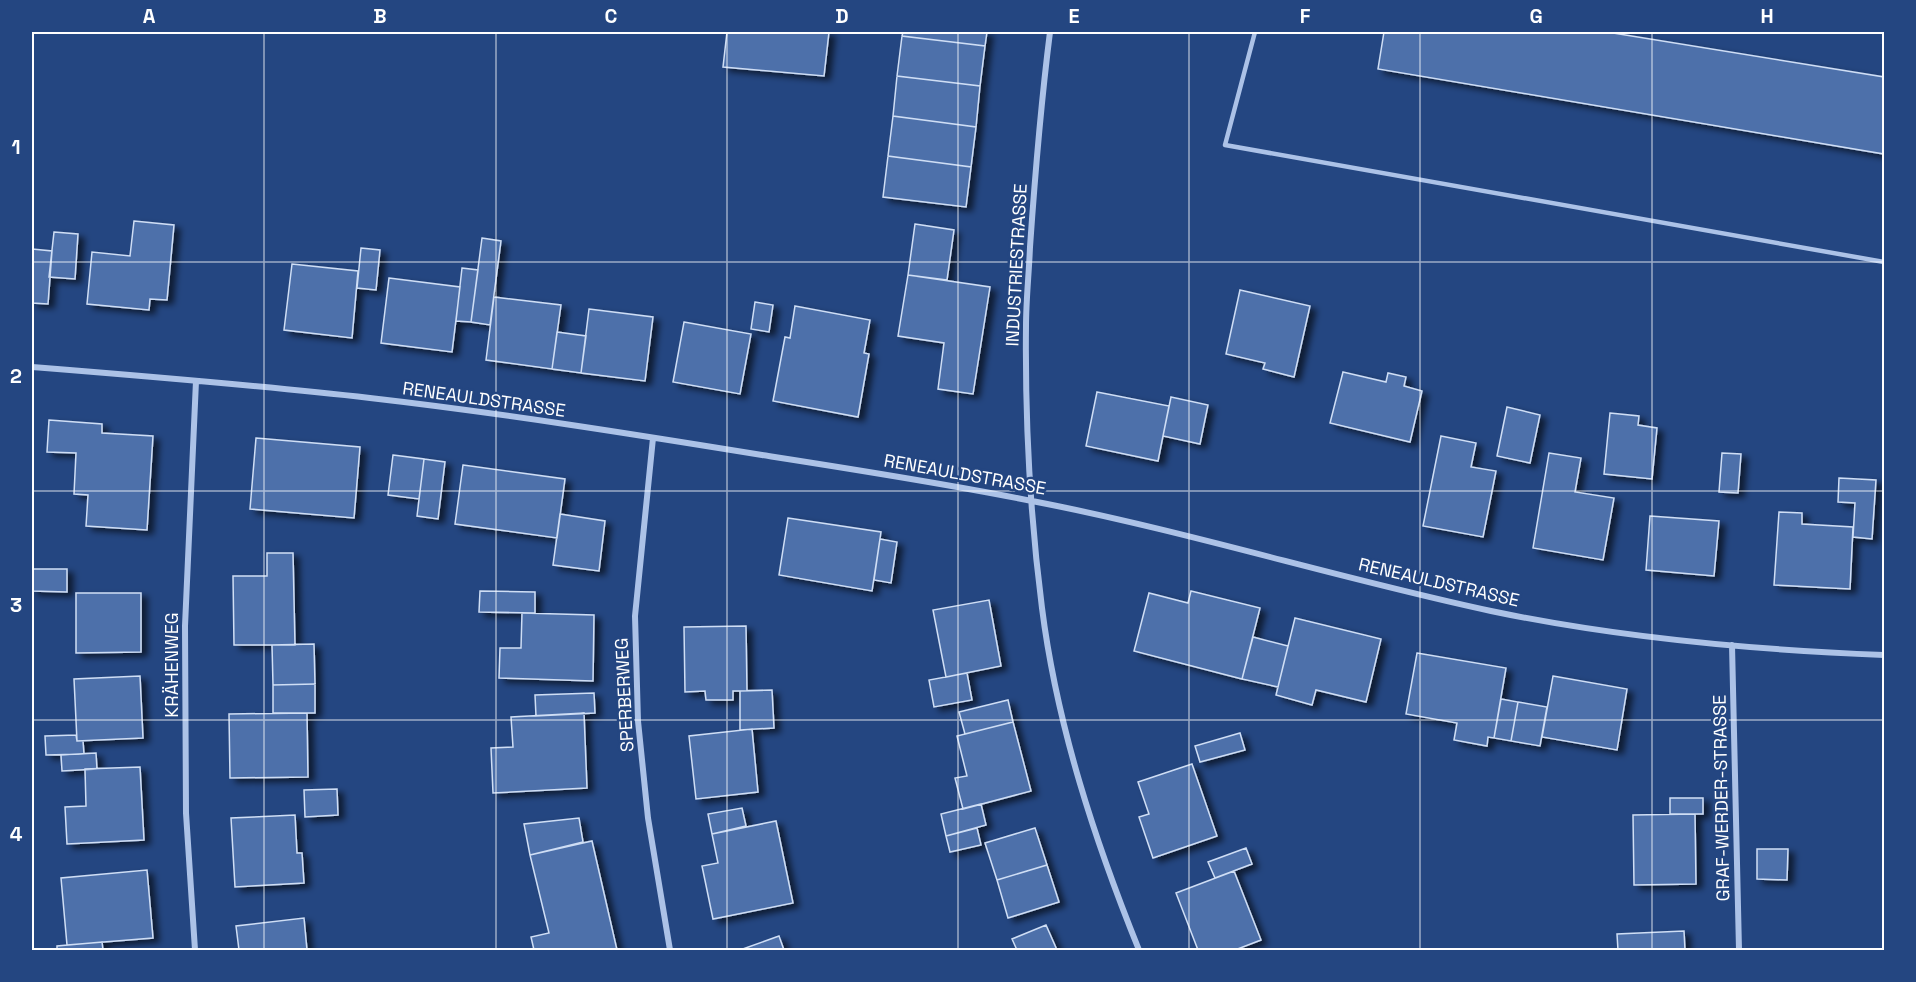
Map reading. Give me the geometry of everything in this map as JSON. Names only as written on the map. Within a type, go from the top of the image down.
[{"type":"street","name":"INDUSTRIESTRASSE","points":[[1050,32],[1036,147],[1026,325],[1032,501],[1042,609],[1058,697],[1085,804],[1139,951]]},
{"type":"street","name":"RENEAULDSTRASSE","points":[[32,367],[372,398],[898,476],[1156,527],[1383,586],[1494,611],[1610,631],[1732,645],[1884,655]]},
{"type":"street","name":"KRÄHENWEG","points":[[195,951],[186,813],[185,626],[196,381]]},
{"type":"street","name":"SPERBERWEG","points":[[653,438],[635,616],[638,721],[648,818],[670,951]]},
{"type":"street","name":"GRAF-WERDER-STRASSE","points":[[1732,645],[1739,951]]},
{"type":"lane","points":[[1255,32],[1225,145],[1884,262]]},
{"type":"building","points":[[727,32],[829,32],[824,76],[723,67]]},
{"type":"building","points":[[903,32],[987,32],[985,46],[902,36]]},
{"type":"building","points":[[1384,32],[1607,32],[1884,77],[1884,154],[1378,69]]},
{"type":"building","points":[[902,36],[985,46],[980,86],[897,76]]},
{"type":"building","points":[[897,76],[980,86],[976,127],[893,116]]},
{"type":"building","points":[[893,116],[976,127],[971,167],[888,156]]},
{"type":"building","points":[[888,156],[971,167],[966,207],[883,197]]},
{"type":"building","points":[[134,221],[174,225],[167,300],[150,299],[149,310],[87,304],[92,252],[130,256]]},
{"type":"building","points":[[915,224],[954,230],[947,280],[908,275]]},
{"type":"building","points":[[54,232],[78,234],[75,279],[49,277]]},
{"type":"building","points":[[482,238],[501,241],[490,325],[471,322]]},
{"type":"building","points":[[361,248],[380,250],[376,290],[357,288]]},
{"type":"building","points":[[32,249],[52,251],[48,304],[32,303]]},
{"type":"building","points":[[292,264],[358,271],[352,338],[284,330]]},
{"type":"building","points":[[462,268],[478,270],[471,322],[456,321]]},
{"type":"building","points":[[908,275],[990,287],[973,394],[938,389],[944,343],[898,336]]},
{"type":"building","points":[[389,278],[460,287],[452,352],[381,343]]},
{"type":"building","points":[[1240,290],[1310,306],[1294,377],[1263,369],[1265,363],[1226,354]]},
{"type":"building","points":[[494,297],[561,305],[552,369],[486,360]]},
{"type":"building","points":[[755,302],[773,305],[769,332],[751,329]]},
{"type":"building","points":[[795,306],[870,320],[864,353],[869,354],[858,417],[773,401],[785,337],[790,338]]},
{"type":"building","points":[[589,309],[653,317],[645,381],[581,373]]},
{"type":"building","points":[[684,322],[751,334],[740,394],[673,382]]},
{"type":"building","points":[[557,332],[586,336],[581,373],[552,369]]},
{"type":"building","points":[[1343,372],[1386,382],[1388,373],[1406,377],[1404,386],[1422,391],[1410,442],[1330,423]]},
{"type":"building","points":[[1097,392],[1169,406],[1158,461],[1086,446]]},
{"type":"building","points":[[1171,397],[1208,405],[1200,444],[1163,436]]},
{"type":"building","points":[[1507,407],[1540,415],[1530,463],[1497,456]]},
{"type":"building","points":[[1610,413],[1639,416],[1638,425],[1657,428],[1652,479],[1604,474]]},
{"type":"building","points":[[49,420],[102,424],[102,433],[153,436],[147,530],[86,526],[88,495],[74,494],[76,453],[47,452]]},
{"type":"building","points":[[1441,436],[1476,443],[1471,467],[1496,471],[1483,537],[1423,526]]},
{"type":"building","points":[[256,438],[360,447],[354,518],[250,509]]},
{"type":"building","points":[[1549,453],[1581,458],[1575,492],[1614,498],[1603,560],[1533,548]]},
{"type":"building","points":[[1722,453],[1741,454],[1738,493],[1719,492]]},
{"type":"building","points":[[393,455],[424,459],[419,499],[388,495]]},
{"type":"building","points":[[424,459],[445,462],[438,519],[417,516]]},
{"type":"building","points":[[463,465],[565,479],[557,538],[455,524]]},
{"type":"building","points":[[1839,478],[1876,480],[1872,539],[1853,537],[1855,503],[1838,502]]},
{"type":"building","points":[[1779,512],[1802,513],[1802,524],[1853,527],[1850,589],[1774,585]]},
{"type":"building","points":[[560,514],[605,521],[599,571],[553,565]]},
{"type":"building","points":[[1650,516],[1719,521],[1714,576],[1646,570]]},
{"type":"building","points":[[788,518],[881,532],[872,591],[779,575]]},
{"type":"building","points":[[880,539],[897,542],[891,583],[874,580]]},
{"type":"building","points":[[267,553],[293,553],[295,645],[234,645],[233,576],[267,576]]},
{"type":"building","points":[[32,569],[67,569],[67,592],[32,591]]},
{"type":"building","points":[[480,591],[535,592],[535,613],[479,612]]},
{"type":"building","points":[[1191,591],[1260,608],[1242,679],[1134,651],[1149,593],[1188,603]]},
{"type":"building","points":[[76,593],[141,593],[141,652],[76,653]]},
{"type":"building","points":[[989,600],[1001,666],[946,677],[933,610]]},
{"type":"building","points":[[522,613],[594,615],[593,681],[499,678],[500,648],[521,648]]},
{"type":"building","points":[[1295,618],[1381,639],[1366,702],[1316,690],[1312,705],[1276,695]]},
{"type":"building","points":[[746,626],[747,691],[733,691],[733,700],[706,700],[705,691],[685,692],[684,627]]},
{"type":"building","points":[[1253,637],[1288,646],[1278,687],[1242,679]]},
{"type":"building","points":[[314,644],[315,684],[273,685],[272,645]]},
{"type":"building","points":[[1417,653],[1506,668],[1494,738],[1488,737],[1487,746],[1454,740],[1457,723],[1406,714]]},
{"type":"building","points":[[967,673],[972,700],[934,707],[929,680]]},
{"type":"building","points":[[140,676],[143,738],[77,741],[74,679]]},
{"type":"building","points":[[1553,676],[1627,689],[1617,750],[1542,737]]},
{"type":"building","points":[[315,684],[315,713],[273,713],[273,685]]},
{"type":"building","points":[[772,690],[774,728],[740,730],[740,691]]},
{"type":"building","points":[[594,693],[595,713],[536,716],[535,695]]},
{"type":"building","points":[[1501,699],[1518,702],[1511,741],[1494,738]]},
{"type":"building","points":[[1008,700],[1013,722],[965,734],[959,712]]},
{"type":"building","points":[[1518,702],[1547,707],[1540,746],[1511,741]]},
{"type":"building","points":[[307,713],[308,777],[230,778],[229,714]]},
{"type":"building","points":[[584,713],[587,788],[493,793],[491,748],[513,747],[511,717]]},
{"type":"building","points":[[1013,722],[1031,791],[963,809],[955,778],[967,776],[957,736]]},
{"type":"building","points":[[752,729],[758,792],[696,799],[689,736]]},
{"type":"building","points":[[1240,733],[1245,750],[1200,762],[1195,746]]},
{"type":"building","points":[[76,735],[77,741],[83,741],[84,754],[46,755],[45,736]]},
{"type":"building","points":[[96,753],[97,769],[62,771],[61,755]]},
{"type":"building","points":[[1192,764],[1217,836],[1153,858],[1139,817],[1149,814],[1138,782]]},
{"type":"building","points":[[140,767],[144,840],[67,844],[65,807],[86,806],[85,769]]},
{"type":"building","points":[[337,789],[338,815],[305,817],[304,790]]},
{"type":"building","points":[[1670,798],[1703,798],[1703,814],[1670,814]]},
{"type":"building","points":[[981,804],[986,825],[946,836],[941,814]]},
{"type":"building","points":[[742,808],[746,826],[712,834],[708,814]]},
{"type":"building","points":[[1695,814],[1696,884],[1634,885],[1633,815]]},
{"type":"building","points":[[295,815],[297,853],[302,853],[304,883],[235,887],[231,818]]},
{"type":"building","points":[[579,818],[583,842],[530,855],[524,824]]},
{"type":"building","points":[[776,821],[793,903],[713,919],[702,866],[718,863],[712,834]]},
{"type":"building","points":[[977,828],[981,845],[950,852],[946,836]]},
{"type":"building","points":[[1035,828],[1047,865],[997,880],[985,843]]},
{"type":"building","points":[[592,841],[617,950],[534,950],[531,937],[549,933],[530,855]]},
{"type":"building","points":[[1246,848],[1252,864],[1215,878],[1208,862]]},
{"type":"building","points":[[1757,849],[1788,849],[1787,880],[1757,879]]},
{"type":"building","points":[[1047,865],[1059,902],[1008,918],[997,880]]},
{"type":"building","points":[[147,870],[153,938],[67,945],[61,878]]},
{"type":"building","points":[[1234,871],[1261,940],[1235,950],[1198,950],[1176,893]]},
{"type":"building","points":[[304,918],[307,950],[239,950],[236,926]]},
{"type":"building","points":[[1046,925],[1057,950],[1017,950],[1012,939]]},
{"type":"building","points":[[1684,931],[1685,950],[1618,950],[1617,934]]},
{"type":"building","points":[[779,936],[784,950],[740,950]]},
{"type":"building","points":[[102,942],[103,950],[57,950],[57,946]]}]
